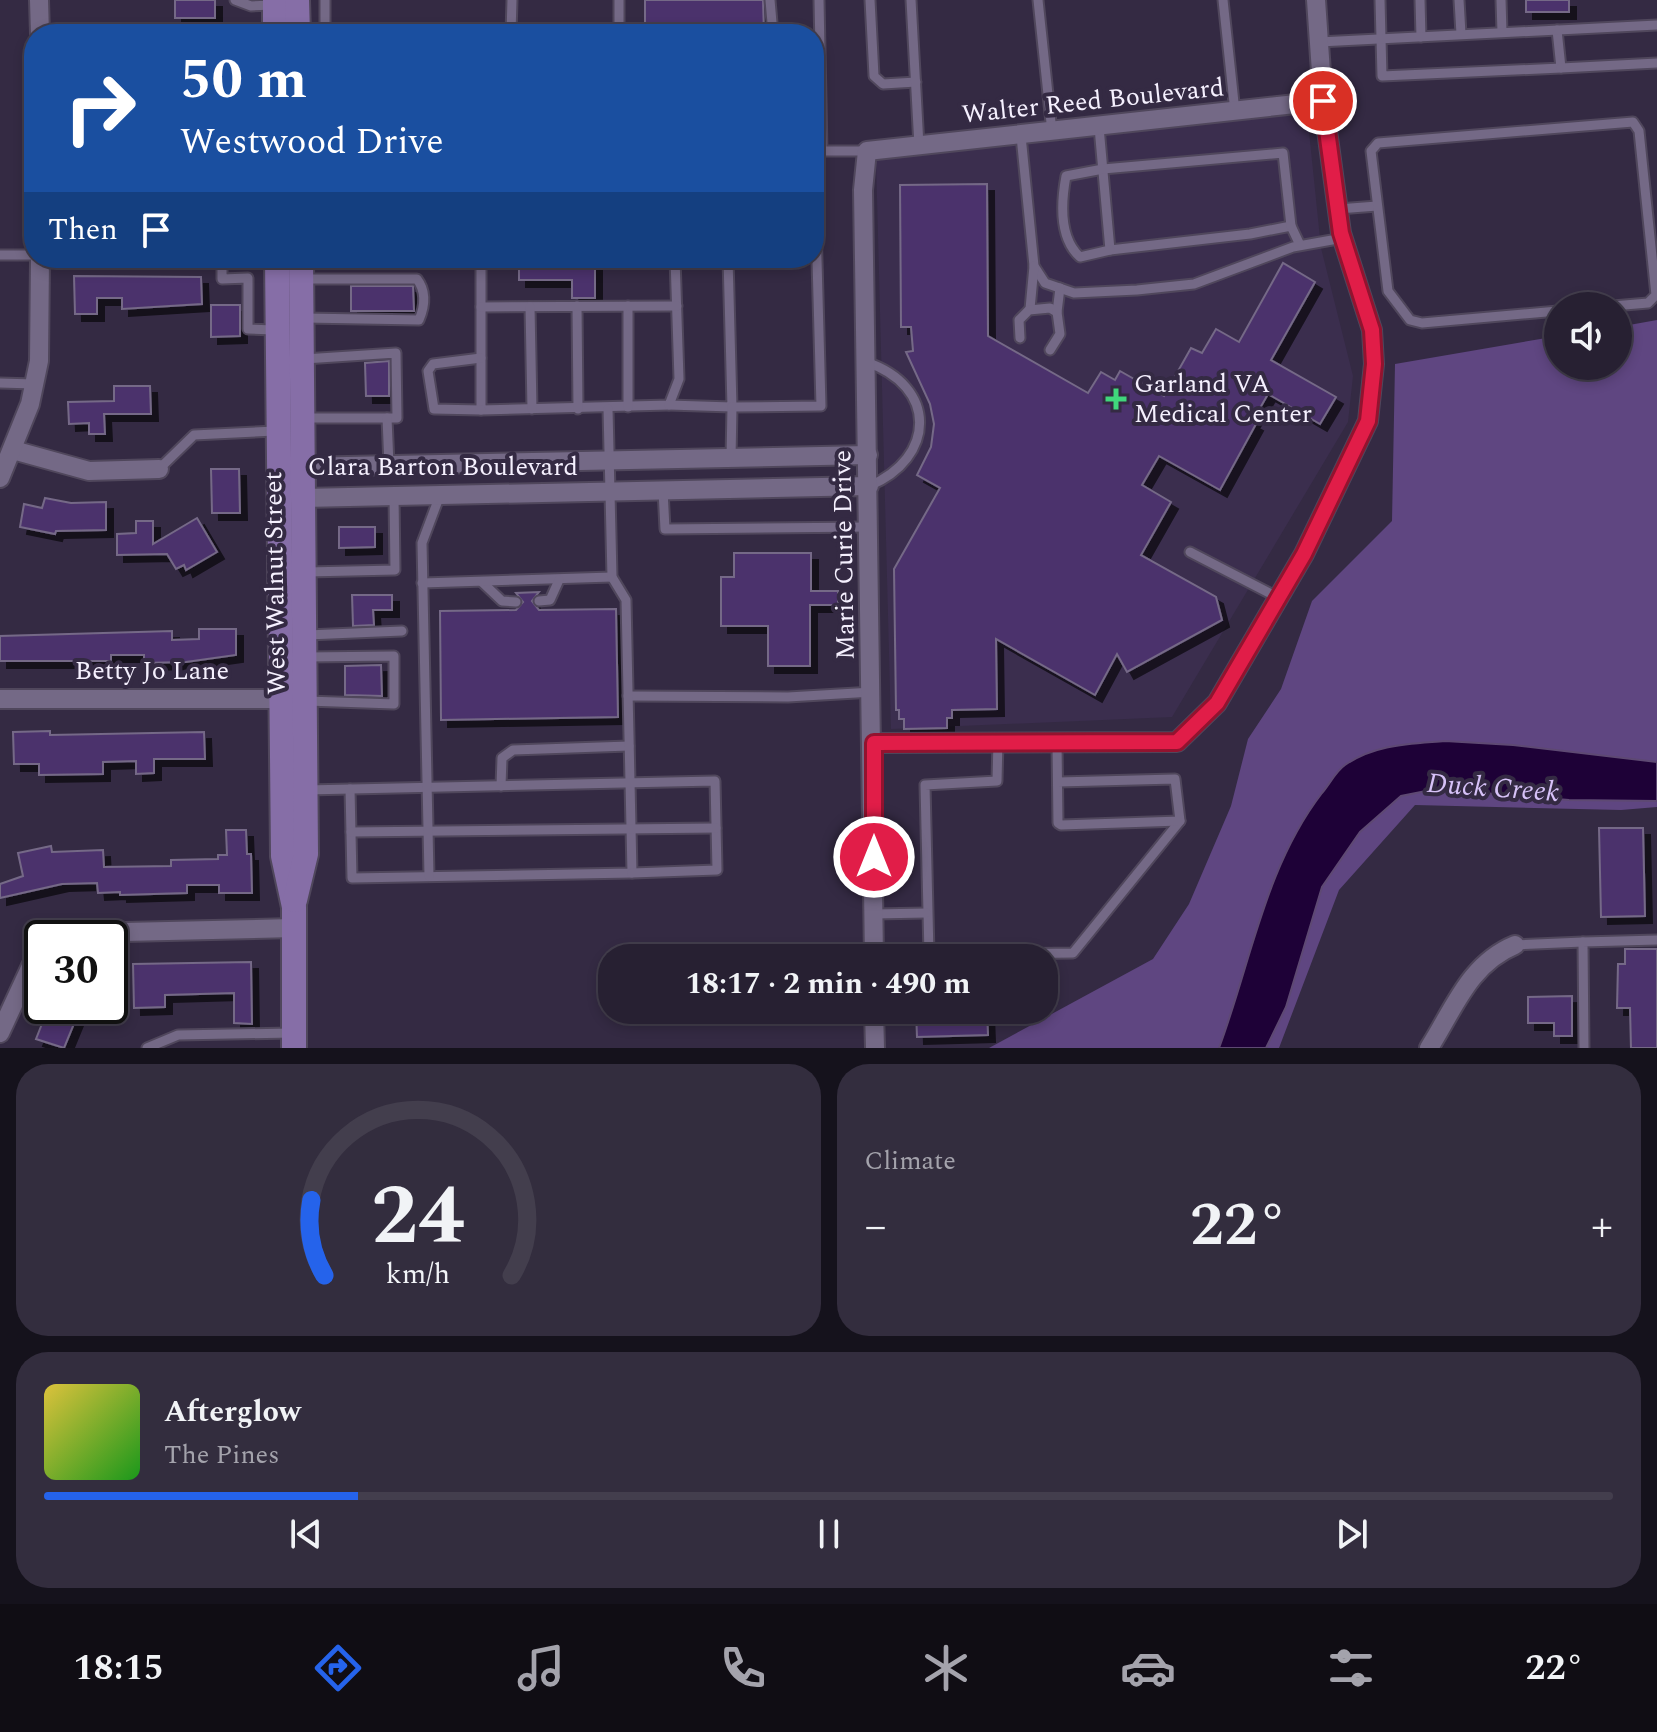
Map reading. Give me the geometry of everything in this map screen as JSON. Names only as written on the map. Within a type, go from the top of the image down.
[{"type":"main road","points":[[282,2],[288,24]]},
{"type":"main road","name":"West Walnut Street","points":[[277,268],[279,484],[293,698],[306,790],[306,854],[294,917]]},
{"type":"main road","name":"West Walnut Street","points":[[294,1040],[294,917],[283,856],[293,698],[304,646],[301,269]]},
{"type":"street","points":[[39,0],[40,24]]},
{"type":"street","points":[[874,743],[1177,742],[1217,703],[1304,554],[1368,421],[1374,364],[1372,330],[1343,238],[1338,209],[1323,101],[1316,0]]},
{"type":"street","name":"Walter Reed Boulevard","points":[[867,151],[1323,101]]},
{"type":"street","name":"Marie Curie Drive","points":[[867,151],[863,190],[874,743],[874,944]]},
{"type":"street","points":[[0,478],[13,450],[39,361],[40,268]]},
{"type":"street","points":[[13,450],[89,471],[159,469]]},
{"type":"street","name":"Clara Barton Boulevard","points":[[868,455],[301,467],[279,484],[303,498],[869,486]]},
{"type":"street","name":"Betty Jo Lane","points":[[0,699],[293,698]]},
{"type":"street","points":[[128,930],[294,917]]},
{"type":"street","points":[[1429,1048],[1465,984],[1497,952],[1515,945]]},
{"type":"street","points":[[0,1033],[24,986]]},
{"type":"street","points":[[874,1024],[875,1048]]},
{"type":"lane","points":[[235,0],[251,6],[282,2]]},
{"type":"lane","points":[[325,0],[325,24]]},
{"type":"lane","points":[[511,24],[512,0]]},
{"type":"lane","points":[[619,0],[619,24]]},
{"type":"lane","points":[[770,0],[772,24]]},
{"type":"lane","points":[[819,0],[819,24]]},
{"type":"lane","points":[[870,0],[874,76],[883,84],[916,82]]},
{"type":"lane","points":[[911,0],[919,146]]},
{"type":"lane","points":[[1038,0],[1052,132]]},
{"type":"lane","points":[[1223,0],[1235,112]]},
{"type":"lane","points":[[1380,0],[1382,76],[1657,63]]},
{"type":"lane","points":[[1420,0],[1421,37]]},
{"type":"lane","points":[[1459,0],[1461,34]]},
{"type":"lane","points":[[1501,0],[1502,32]]},
{"type":"lane","points":[[1319,42],[1657,25]]},
{"type":"lane","points":[[1557,30],[1561,68]]},
{"type":"lane","points":[[1544,312],[1422,323],[1410,320],[1388,291],[1371,151],[1378,143],[1633,122],[1639,131],[1656,295],[1648,303],[1632,304]]},
{"type":"lane","points":[[1099,127],[1110,250]]},
{"type":"lane","points":[[1020,338],[1019,320],[1030,309],[1034,266],[1021,136]]},
{"type":"lane","points":[[824,151],[867,151]]},
{"type":"lane","points":[[1291,226],[1250,234],[1110,250],[1080,257],[1069,247],[1061,202],[1066,176],[1103,169],[1283,153],[1291,226],[1300,245]]},
{"type":"lane","points":[[1338,209],[1377,206]]},
{"type":"lane","points":[[1034,266],[1045,283],[1074,293],[1194,284],[1237,265],[1300,245],[1343,238]]},
{"type":"lane","points":[[0,255],[24,255]]},
{"type":"lane","points":[[222,268],[222,279],[248,278],[248,329],[278,330]]},
{"type":"lane","points":[[481,268],[481,410]]},
{"type":"lane","points":[[669,405],[679,379],[675,268]]},
{"type":"lane","points":[[728,268],[731,458]]},
{"type":"lane","points":[[481,358],[449,359],[433,364],[428,371],[434,409],[821,406],[819,268]]},
{"type":"lane","points":[[301,269],[417,279],[423,287],[419,320],[301,318]]},
{"type":"lane","points":[[1050,350],[1060,334],[1057,312],[1060,288]]},
{"type":"lane","points":[[577,306],[578,409]]},
{"type":"lane","points":[[628,306],[628,407]]},
{"type":"lane","points":[[481,307],[677,306]]},
{"type":"lane","points":[[530,307],[532,409]]},
{"type":"lane","points":[[1030,309],[1050,308],[1057,312]]},
{"type":"lane","points":[[301,359],[396,353],[397,418],[301,418]]},
{"type":"lane","points":[[866,362],[896,375],[910,391],[918,410],[920,431],[914,451],[902,468],[869,486]]},
{"type":"lane","points":[[0,383],[34,384]]},
{"type":"lane","points":[[608,409],[612,577],[626,600],[632,873]]},
{"type":"lane","points":[[387,418],[389,465]]},
{"type":"lane","points":[[159,469],[194,435],[279,431]]},
{"type":"lane","points":[[663,490],[665,529],[870,527]]},
{"type":"lane","points":[[429,876],[422,543],[440,495]]},
{"type":"lane","points":[[303,572],[395,570],[394,496]]},
{"type":"lane","points":[[1190,552],[1279,598]]},
{"type":"lane","points":[[422,583],[612,577]]},
{"type":"lane","points":[[539,601],[550,600],[559,580]]},
{"type":"lane","points":[[482,582],[502,601],[516,602]]},
{"type":"lane","points":[[304,646],[402,631]]},
{"type":"lane","points":[[293,698],[394,704],[394,656],[304,646]]},
{"type":"lane","points":[[628,696],[788,697],[873,692]]},
{"type":"lane","points":[[998,741],[997,781],[925,785],[929,955],[1073,953],[1180,821],[1175,779],[1058,782]]},
{"type":"lane","points":[[1057,744],[1061,825],[1180,821]]},
{"type":"lane","points":[[501,786],[502,758],[513,750],[629,746]]},
{"type":"lane","points":[[306,790],[426,787],[715,781],[717,870],[352,878],[350,789]]},
{"type":"lane","points":[[351,832],[716,828]]},
{"type":"lane","points":[[874,914],[926,913]]},
{"type":"lane","points":[[1515,945],[1657,940]]},
{"type":"lane","points":[[1583,942],[1584,1048]]},
{"type":"lane","points":[[147,1048],[178,1035],[294,1040]]},
{"type":"shaded area","name":"Garland VA Medical Center","points":[[1307,112],[1321,248],[1353,376],[1348,422],[1172,717],[891,729],[876,159]]},
{"type":"shaded area","points":[[1657,320],[1657,807],[1621,810],[1415,805],[1339,890],[1279,1048],[989,1048],[1033,1024],[1058,1024],[1058,1011],[1153,959],[1189,904],[1231,806],[1248,739],[1281,689],[1312,601],[1392,521],[1395,364],[1544,338],[1544,380],[1632,380],[1632,324]]},
{"type":"water","name":"Duck Creek","points":[[1445,741],[1513,745],[1657,762],[1657,801],[1569,800],[1436,789],[1401,796],[1360,832],[1322,887],[1286,1007],[1266,1048],[1219,1048],[1261,916],[1286,852],[1333,778],[1345,765],[1368,753],[1393,746]]},
{"type":"building","points":[[175,0],[215,0],[215,18],[175,18]]},
{"type":"building","points":[[645,0],[763,0],[764,24],[645,24]]},
{"type":"building","points":[[1526,0],[1569,0],[1569,12],[1526,12]]},
{"type":"building","points":[[987,184],[988,336],[1088,393],[1101,372],[1115,380],[1120,371],[1164,396],[1191,348],[1202,353],[1216,329],[1239,342],[1283,263],[1315,282],[1271,360],[1336,397],[1320,424],[1268,394],[1252,422],[1256,424],[1220,490],[1159,456],[1142,485],[1171,502],[1141,555],[1216,597],[1222,620],[1127,672],[1117,654],[1095,695],[996,639],[997,709],[952,710],[952,718],[947,718],[947,728],[904,729],[904,719],[899,719],[899,710],[896,710],[894,569],[940,488],[917,475],[931,447],[934,424],[930,404],[906,352],[913,351],[911,327],[901,327],[900,185]]},
{"type":"building","points":[[519,268],[595,268],[595,298],[572,298],[572,280],[519,280]]},
{"type":"building","points":[[74,276],[201,277],[202,304],[122,309],[122,298],[97,298],[97,314],[75,314]]},
{"type":"building","points":[[351,286],[413,286],[414,311],[351,311]]},
{"type":"building","points":[[211,305],[240,305],[240,336],[211,337]]},
{"type":"building","points":[[389,361],[389,396],[366,396],[365,363]]},
{"type":"building","points":[[114,386],[150,386],[151,414],[104,414],[105,434],[89,434],[89,423],[69,424],[68,402],[114,401]]},
{"type":"building","points":[[211,469],[239,469],[240,513],[212,513]]},
{"type":"building","points":[[45,498],[71,503],[106,502],[106,530],[56,531],[55,534],[20,527],[24,504],[42,508]]},
{"type":"building","points":[[197,518],[217,552],[186,570],[184,565],[176,569],[167,554],[117,555],[117,534],[136,533],[136,521],[153,521],[153,544]]},
{"type":"building","points":[[339,527],[375,527],[375,547],[339,548]]},
{"type":"building","points":[[734,553],[811,553],[811,591],[838,591],[838,605],[810,605],[810,666],[768,666],[768,626],[721,626],[721,577],[734,577]]},
{"type":"building","points":[[539,592],[532,601],[539,610],[616,609],[618,717],[441,720],[440,611],[516,610],[523,602],[516,593]]},
{"type":"building","points":[[352,595],[392,595],[392,610],[373,610],[374,625],[353,626]]},
{"type":"building","points":[[199,629],[236,629],[236,655],[186,662],[144,663],[144,655],[111,655],[111,661],[0,661],[0,636],[172,631],[172,640],[199,639]]},
{"type":"building","points":[[381,665],[382,696],[345,695],[345,666]]},
{"type":"building","points":[[50,731],[50,735],[204,732],[205,759],[154,759],[154,773],[136,774],[136,761],[103,762],[103,774],[39,775],[39,764],[14,764],[13,732]]},
{"type":"building","points":[[1599,828],[1643,828],[1645,916],[1601,917]]},
{"type":"building","points":[[226,830],[246,830],[247,854],[251,854],[252,893],[219,893],[219,885],[187,885],[187,893],[120,895],[120,892],[98,893],[97,883],[62,884],[0,898],[0,884],[23,876],[18,853],[51,846],[52,852],[103,850],[104,867],[171,866],[171,860],[218,859],[218,855],[227,855]]},
{"type":"building","points":[[1625,949],[1657,949],[1657,1048],[1631,1048],[1630,1008],[1617,1008],[1618,964],[1625,964]]},
{"type":"building","points":[[251,962],[252,1024],[234,1023],[234,993],[165,995],[165,1007],[134,1008],[133,964]]},
{"type":"building","points":[[1572,996],[1572,1036],[1554,1036],[1554,1023],[1528,1023],[1528,997]]},
{"type":"building","points":[[42,1024],[74,1024],[64,1048],[36,1039]]},
{"type":"building","points":[[917,1024],[988,1024],[988,1035],[917,1037]]},
{"type":"place","name":"Garland VA Medical Center","points":[[1116,399]]},
{"type":"route","points":[[874,857],[874,743],[1177,742],[1217,703],[1304,554],[1368,421],[1374,364],[1372,330],[1341,233],[1323,101]]}]
